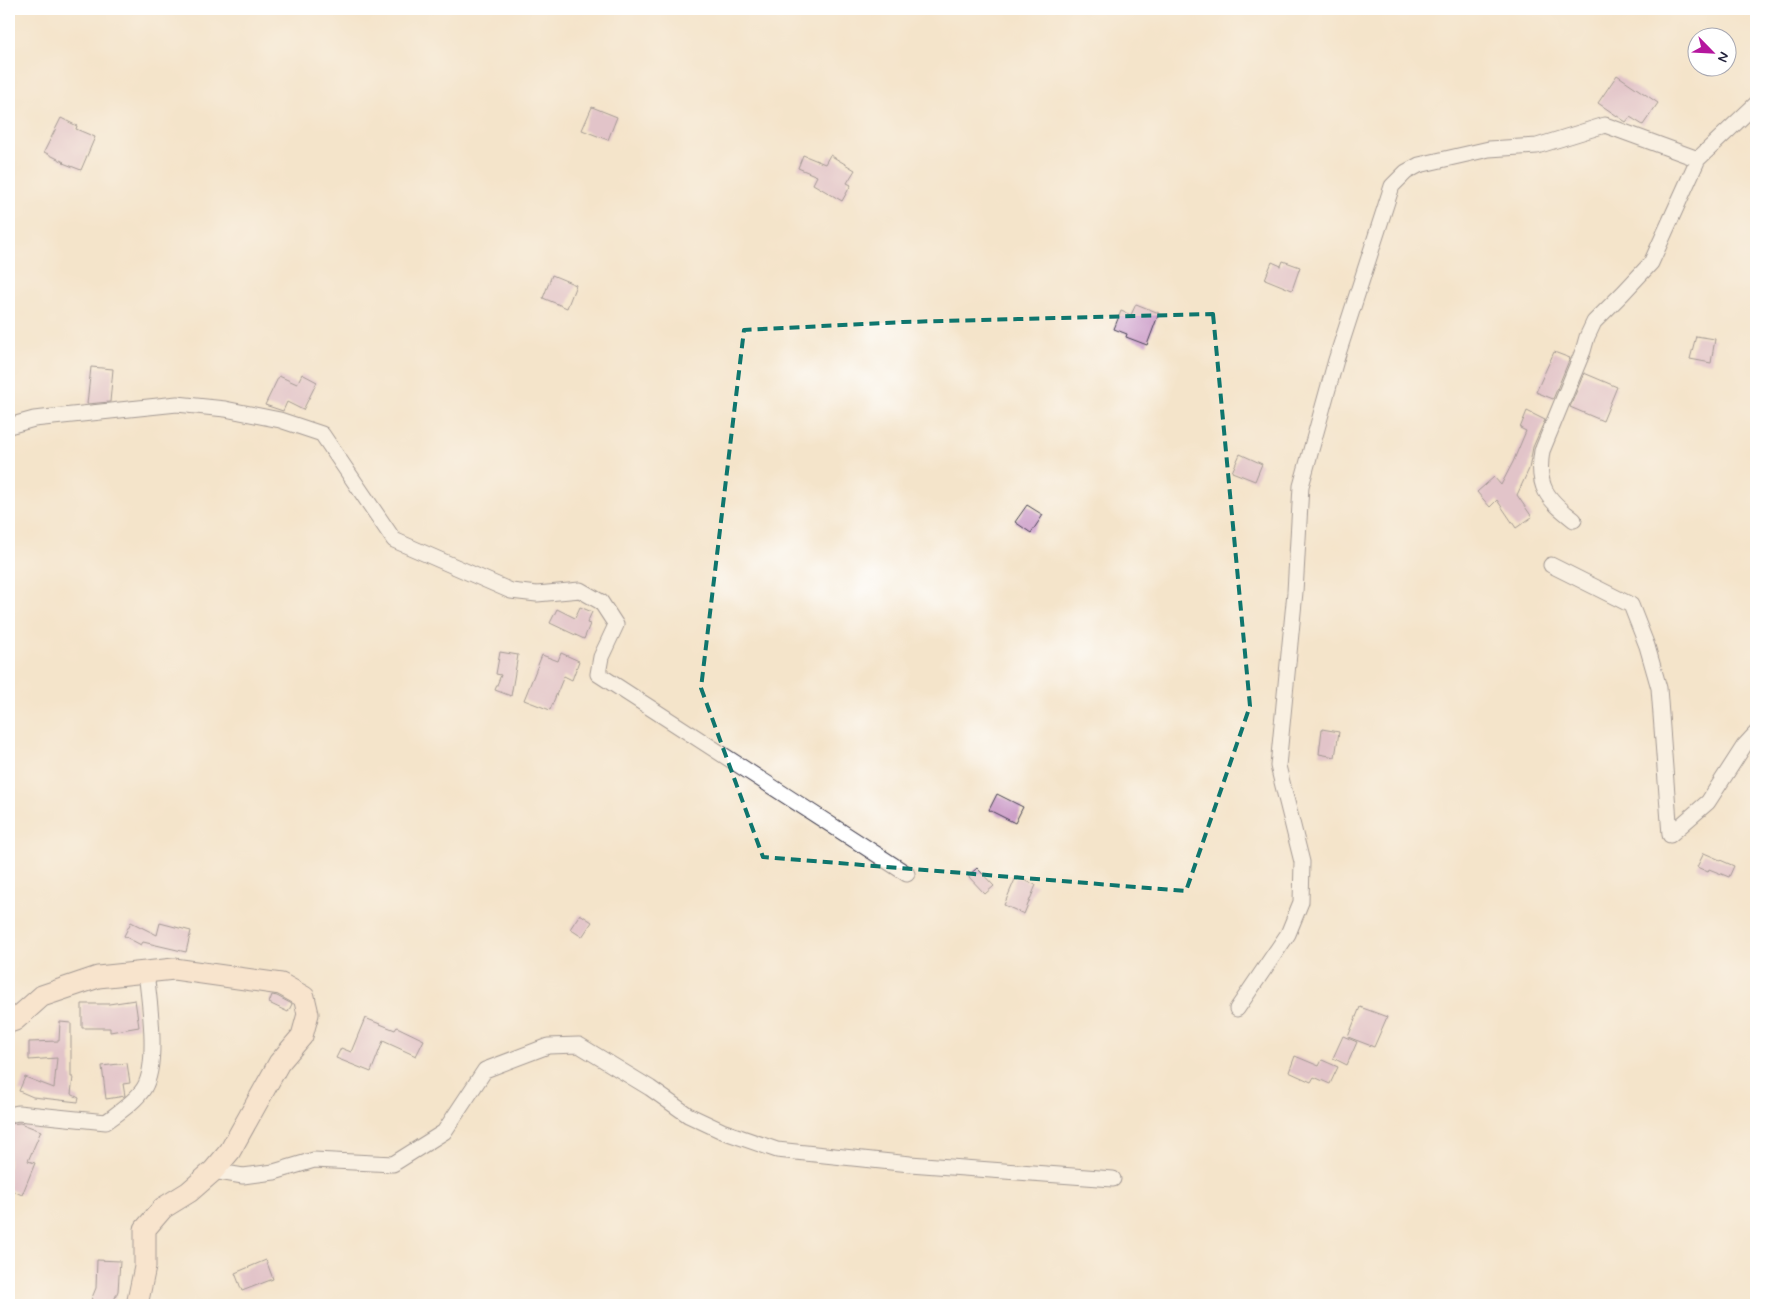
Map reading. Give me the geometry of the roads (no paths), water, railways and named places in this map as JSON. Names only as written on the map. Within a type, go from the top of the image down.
[{"type":"main road","points":[[9,1022],[15,1020],[42,996],[66,987],[98,977],[174,969],[281,984],[304,997],[308,1014],[302,1036],[279,1063],[230,1151],[213,1171],[189,1192],[163,1208],[145,1228],[146,1267],[137,1305]]},
{"type":"street","points":[[1574,520],[1554,504],[1543,486],[1539,466],[1542,451],[1587,337],[1594,322],[1651,263],[1698,159],[1756,104]]},
{"type":"street","points":[[1237,1009],[1288,934],[1301,902],[1302,862],[1278,766],[1296,592],[1302,486],[1336,360],[1392,186],[1406,172],[1419,165],[1489,149],[1537,146],[1605,125],[1698,159]]},
{"type":"street","points":[[9,426],[34,420],[177,404],[225,408],[280,420],[322,434],[394,540],[511,591],[537,594],[580,590],[601,602],[616,624],[601,657],[598,674],[907,874]]},
{"type":"street","points":[[1551,565],[1632,605],[1647,646],[1659,688],[1670,835],[1708,802],[1744,746],[1756,733]]},
{"type":"street","points":[[9,1114],[18,1113],[106,1122],[123,1110],[144,1088],[150,1068],[151,1026],[146,972]]},
{"type":"street","points":[[213,1171],[243,1176],[274,1172],[314,1160],[393,1164],[444,1132],[484,1070],[548,1046],[579,1045],[650,1088],[688,1115],[722,1131],[777,1150],[910,1164],[1113,1179]]}]
